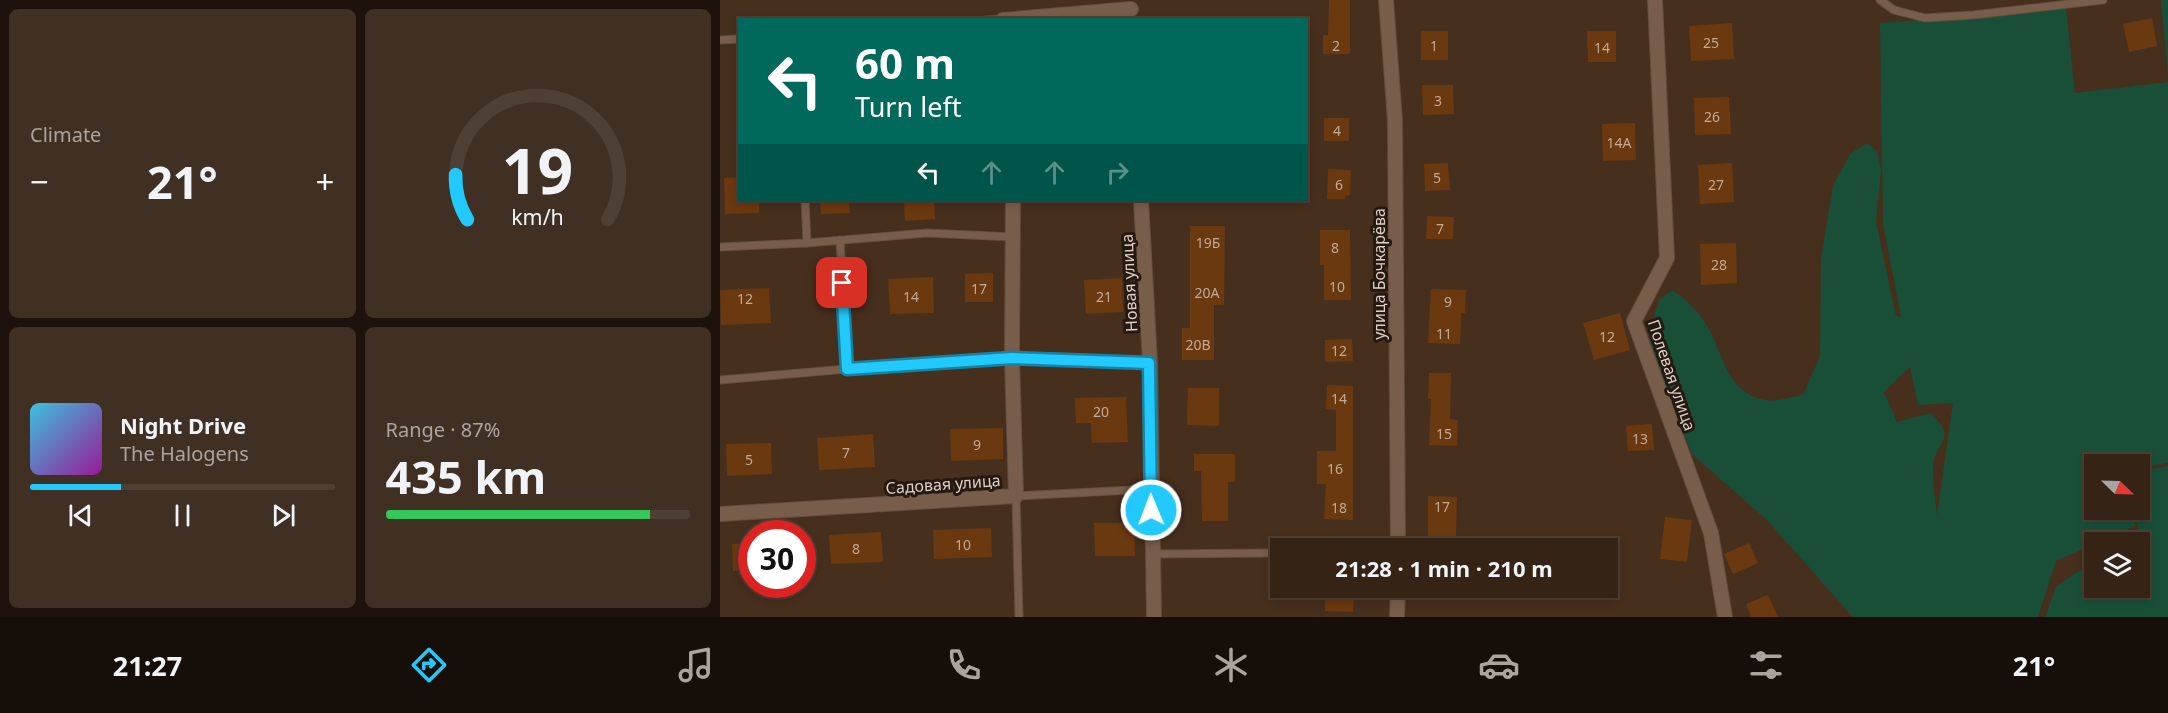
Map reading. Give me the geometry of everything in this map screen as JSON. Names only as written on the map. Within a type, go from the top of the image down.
[{"type":"street","name":"улица Бочкарёва","points":[[1386,0],[1395,121],[1398,538]]},
{"type":"street","name":"Полевая улица","points":[[1655,0],[1667,258],[1634,321],[1711,532],[1725,617]]},
{"type":"street","points":[[1017,18],[1132,10]]},
{"type":"street","name":"Садовая улица","points":[[720,514],[1016,496],[1012,358],[1013,201]]},
{"type":"street","name":"Новая улица","points":[[1141,201],[1149,363],[1154,617]]},
{"type":"street","points":[[1397,617],[1398,598]]},
{"type":"lane","points":[[1880,0],[1894,10],[1925,18],[1973,15],[2103,0]]},
{"type":"lane","points":[[720,40],[738,39]]},
{"type":"lane","points":[[805,201],[807,243]]},
{"type":"lane","points":[[720,248],[927,233],[1013,237]]},
{"type":"lane","points":[[840,240],[847,369]]},
{"type":"lane","points":[[720,380],[1012,358],[1149,363]]},
{"type":"lane","points":[[1019,617],[1016,496],[1151,489]]},
{"type":"lane","points":[[1152,554],[1270,553]]},
{"type":"green space","points":[[2161,0],[2168,0],[2168,76]]},
{"type":"green space","points":[[2066,9],[2075,93],[2168,82],[2168,463],[2150,466],[2150,454],[2084,454],[2084,520],[2135,520],[2135,526],[2121,532],[2084,532],[2084,549],[2056,561],[2038,617],[1853,617],[1767,520],[1692,454],[1651,351],[1649,334],[1659,300],[1672,290],[1694,308],[1703,319],[1729,374],[1743,390],[1765,400],[1779,400],[1803,395],[1820,356],[1821,258],[1833,186],[1850,154],[1867,143],[1877,151],[1881,169],[1876,222],[1896,316],[1901,317],[1883,224],[1880,23]],"holes":[[[1910,367],[1918,405],[1953,403],[1937,515],[1933,467],[1937,451],[1943,440],[1943,429],[1931,413],[1897,422],[1884,392]]]},
{"type":"green space","points":[[2168,466],[2168,617],[2045,617],[2056,587],[2084,567],[2084,598],[2150,598],[2150,532],[2132,532],[2138,528],[2137,520],[2150,520],[2150,469]]},
{"type":"building","points":[[1329,0],[1350,0],[1350,54],[1323,54],[1323,35],[1328,35]]},
{"type":"building","points":[[2152,18],[2157,46],[2129,52],[2123,24]]},
{"type":"building","points":[[1732,23],[1734,59],[1691,61],[1689,26]]},
{"type":"building","points":[[1421,31],[1448,31],[1448,60],[1421,60]]},
{"type":"building","points":[[1587,31],[1616,31],[1616,62],[1588,62]]},
{"type":"building","points":[[1422,85],[1453,85],[1454,114],[1423,115]]},
{"type":"building","points":[[1729,97],[1731,134],[1695,135],[1694,98]]},
{"type":"building","points":[[1324,118],[1349,118],[1349,141],[1324,141]]},
{"type":"building","points":[[1635,123],[1636,160],[1603,161],[1602,124]]},
{"type":"building","points":[[1448,163],[1450,190],[1425,191],[1424,164]]},
{"type":"building","points":[[1732,163],[1734,202],[1700,204],[1698,165]]},
{"type":"building","points":[[1328,169],[1351,170],[1350,195],[1345,196],[1345,199],[1327,199]]},
{"type":"building","points":[[738,177],[738,201],[759,201],[759,213],[725,214],[724,178]]},
{"type":"building","points":[[820,201],[849,201],[850,213],[821,214]]},
{"type":"building","points":[[904,201],[934,201],[935,219],[905,221]]},
{"type":"building","points":[[1427,216],[1454,217],[1453,239],[1426,239]]},
{"type":"building","points":[[1190,226],[1225,226],[1224,305],[1214,305],[1214,360],[1182,360],[1182,328],[1190,328]]},
{"type":"building","points":[[1320,230],[1350,230],[1351,300],[1324,300],[1324,265],[1320,265]]},
{"type":"building","points":[[1736,243],[1737,283],[1701,285],[1700,244]]},
{"type":"building","points":[[993,273],[993,302],[965,302],[965,274]]},
{"type":"building","points":[[933,277],[934,313],[890,314],[888,279]]},
{"type":"building","points":[[1122,278],[1123,312],[1086,314],[1084,280]]},
{"type":"building","points":[[769,288],[771,323],[721,325],[720,290]]},
{"type":"building","points":[[1431,289],[1466,290],[1465,313],[1461,313],[1460,344],[1428,343]]},
{"type":"building","points":[[1620,313],[1630,350],[1594,360],[1583,323]]},
{"type":"building","points":[[1352,339],[1353,361],[1325,362],[1325,340]]},
{"type":"building","points":[[1429,373],[1451,373],[1450,419],[1458,420],[1457,446],[1429,445],[1431,399],[1428,399]]},
{"type":"building","points":[[1327,385],[1353,386],[1353,520],[1324,519],[1326,484],[1317,484],[1317,451],[1336,451],[1336,410],[1326,409]]},
{"type":"building","points":[[1188,388],[1219,388],[1219,426],[1187,425]]},
{"type":"building","points":[[1126,397],[1128,442],[1092,443],[1091,423],[1076,423],[1075,398]]},
{"type":"building","points":[[1652,424],[1654,450],[1628,451],[1626,426]]},
{"type":"building","points":[[1003,428],[1003,459],[951,461],[950,429]]},
{"type":"building","points":[[873,434],[875,467],[819,470],[817,438]]},
{"type":"building","points":[[771,443],[772,474],[727,476],[726,444]]},
{"type":"building","points":[[1194,454],[1235,454],[1235,482],[1228,482],[1228,521],[1202,521],[1201,471],[1194,471]]},
{"type":"building","points":[[1428,496],[1457,497],[1456,536],[1487,537],[1487,538],[1428,538]]},
{"type":"building","points":[[1665,517],[1692,520],[1687,562],[1660,559]]},
{"type":"building","points":[[1094,523],[1134,523],[1135,556],[1095,556]]},
{"type":"building","points":[[991,528],[992,557],[934,559],[933,530]]},
{"type":"building","points":[[881,532],[883,562],[831,564],[829,535]]},
{"type":"building","points":[[1749,543],[1758,563],[1733,574],[1724,554]]},
{"type":"building","points":[[732,544],[738,544],[738,571],[733,571]]},
{"type":"building","points":[[1768,595],[1778,617],[1751,617],[1746,604]]},
{"type":"building","points":[[1325,598],[1354,598],[1353,612],[1325,611]]},
{"type":"route","points":[[842,283],[847,369],[1012,358],[1149,363],[1151,510]]}]
